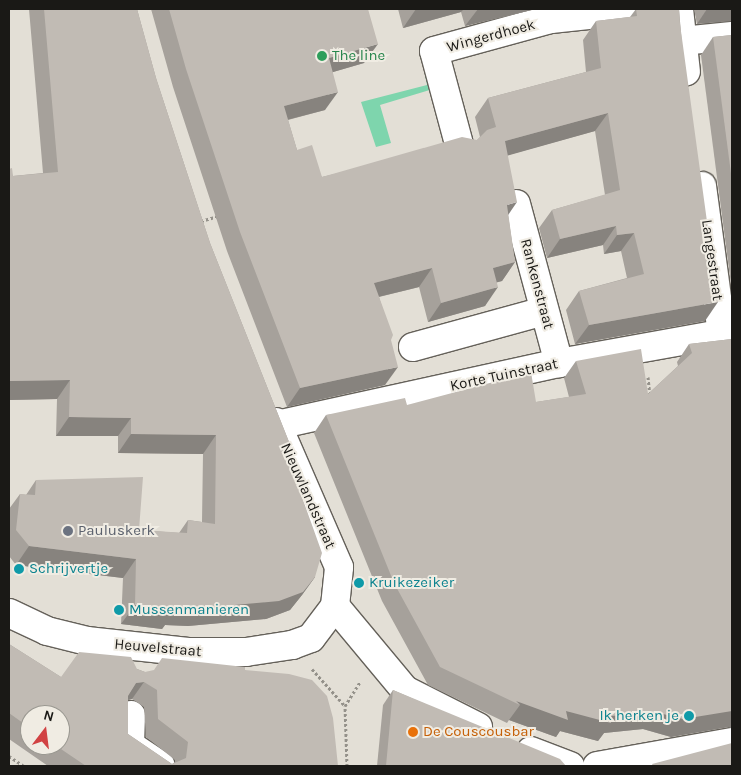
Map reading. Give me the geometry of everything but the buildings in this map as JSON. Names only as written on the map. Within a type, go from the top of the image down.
[{"type":"street","name":"Wingerdhoek","points":[[459,144],[434,51],[551,19],[644,9]]},
{"type":"street","points":[[679,9],[690,99]]},
{"type":"street","points":[[682,41],[732,36]]},
{"type":"street","name":"Langestraat","points":[[698,158],[727,333]]},
{"type":"street","name":"Rankenstraat","points":[[516,204],[559,363]]},
{"type":"street","points":[[413,347],[544,310]]},
{"type":"street","name":"Korte Tuinstraat","points":[[277,424],[642,346],[727,333]]},
{"type":"street","name":"Nieuwlandstraat","points":[[266,398],[339,567],[335,606]]},
{"type":"street","points":[[301,642],[335,606],[376,658],[405,690],[502,738],[570,766]]},
{"type":"street","name":"Heuvelstraat","points":[[9,612],[47,631],[87,642],[218,653],[301,642]]},
{"type":"street","points":[[134,674],[136,646]]},
{"type":"street","points":[[131,715],[130,745],[161,766]]},
{"type":"street","points":[[597,766],[732,742]]},
{"type":"path","points":[[200,221],[221,215]]},
{"type":"path","points":[[642,346],[651,404]]},
{"type":"path","points":[[301,642],[344,706],[347,766]]},
{"type":"path","points":[[344,706],[376,658]]},
{"type":"path","points":[[9,756],[24,766]]},
{"type":"green space","points":[[428,69],[433,89],[380,105],[391,143],[376,147],[361,102],[427,85],[424,70]]},
{"type":"place","name":"The line","points":[[322,56]]},
{"type":"place","name":"Pauluskerk","points":[[68,531]]},
{"type":"place","name":"Schrijvertje","points":[[19,569]]},
{"type":"place","name":"Kruikezeiker","points":[[359,583]]},
{"type":"place","name":"Mussenmanieren","points":[[119,610]]},
{"type":"place","name":"Ik herken je","points":[[689,716]]},
{"type":"place","name":"De Couscousbar","points":[[413,732]]}]
